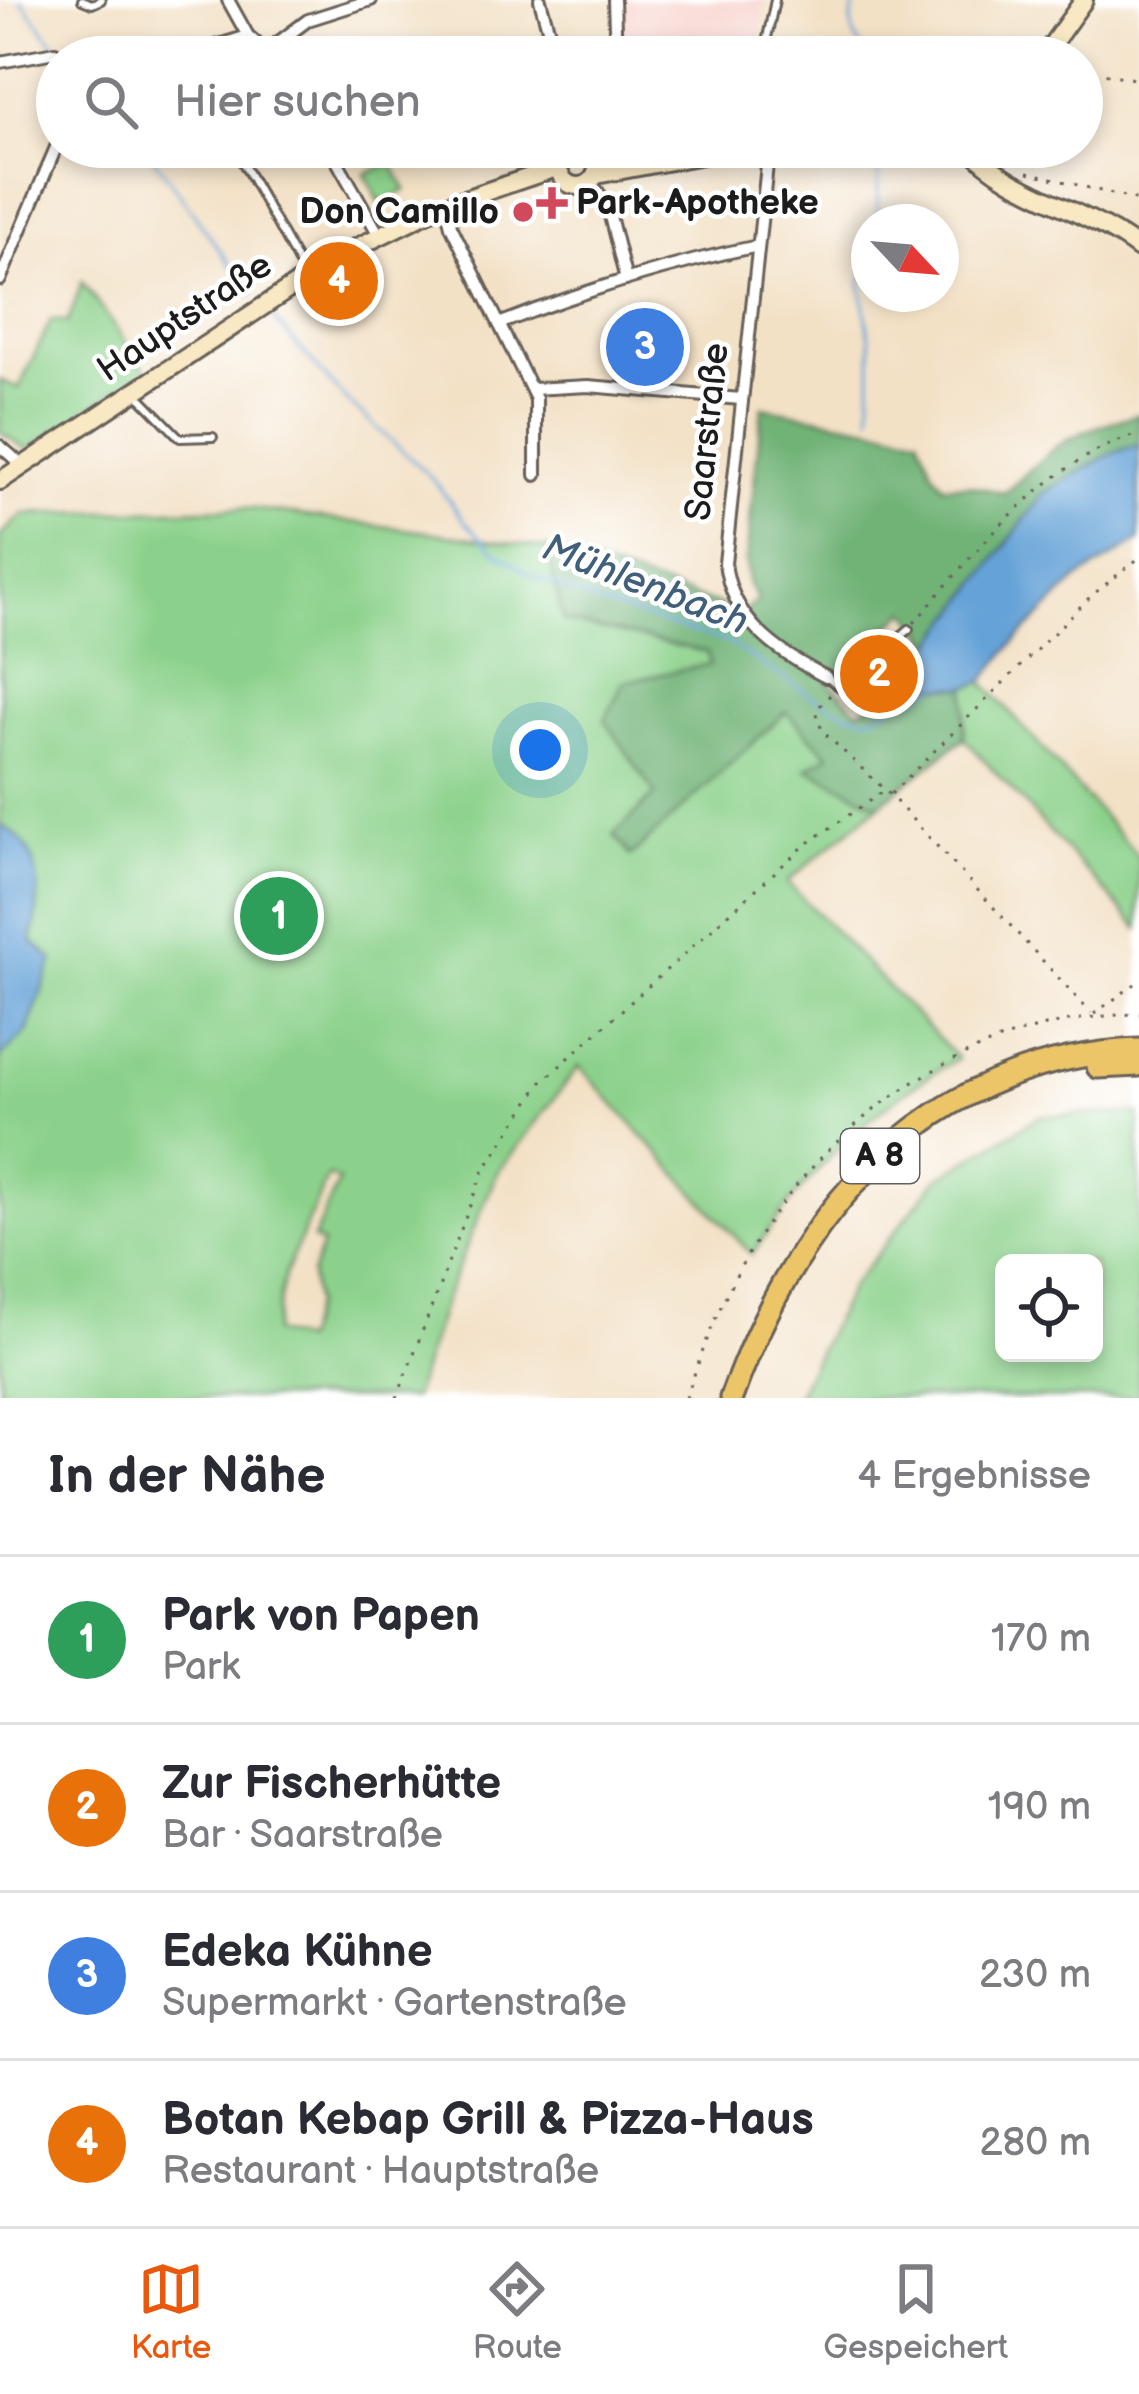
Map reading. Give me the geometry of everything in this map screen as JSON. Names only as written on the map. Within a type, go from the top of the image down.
[{"type":"highway","name":"A 8","points":[[731,1398],[766,1314],[791,1269],[821,1222],[888,1148],[971,1090],[1019,1070],[1062,1058],[1139,1050]]},
{"type":"highway","points":[[746,1398],[778,1320],[803,1276],[832,1231],[897,1158],[977,1103],[1023,1083],[1106,1065],[1139,1065]]},
{"type":"main road","points":[[1058,36],[1084,0]]},
{"type":"main road","name":"Hauptstraße","points":[[0,481],[306,276],[446,205],[480,193],[506,192],[549,168]]},
{"type":"main road","points":[[571,168],[573,186],[594,173],[636,168]]},
{"type":"main road","points":[[593,168],[594,173]]},
{"type":"main road","points":[[993,168],[1100,222],[1139,249]]},
{"type":"street","points":[[228,0],[248,36]]},
{"type":"street","points":[[291,36],[308,20],[371,0]]},
{"type":"street","points":[[540,0],[549,36]]},
{"type":"street","points":[[614,0],[615,36]]},
{"type":"street","points":[[0,62],[36,55]]},
{"type":"street","points":[[0,280],[47,168]]},
{"type":"street","points":[[341,168],[379,235]]},
{"type":"street","name":"Saarstraße","points":[[764,168],[725,562],[730,591],[748,620],[773,646],[826,676]]},
{"type":"street","points":[[594,173],[626,280]]},
{"type":"street","points":[[446,205],[451,226],[532,389],[537,409],[536,475]]},
{"type":"street","points":[[499,324],[661,269],[758,246]]},
{"type":"street","points":[[532,389],[589,386],[742,399]]},
{"type":"street","points":[[0,446],[23,466]]},
{"type":"lane","points":[[82,0],[92,4],[101,0]]},
{"type":"lane","points":[[767,36],[775,0]]},
{"type":"lane","points":[[245,168],[306,276]]},
{"type":"lane","points":[[135,391],[180,438],[212,437]]},
{"type":"lane","points":[[826,676],[840,687],[909,629]]},
{"type":"path","points":[[1103,73],[1139,80]]},
{"type":"path","points":[[1012,180],[1019,171],[1032,172],[1139,201]]},
{"type":"path","points":[[909,629],[970,557],[1028,500],[1077,462],[1139,434]]},
{"type":"path","points":[[397,1398],[482,1174],[541,1083],[804,846],[887,793],[1091,596],[1139,558]]},
{"type":"path","points":[[830,695],[816,710],[822,730],[887,793],[1093,1015],[1139,1014]]},
{"type":"path","points":[[1093,1015],[1139,981]]},
{"type":"shaded area","points":[[619,0],[765,0],[759,36],[623,36]]},
{"type":"green space","points":[[395,168],[406,190],[380,203],[365,174]]},
{"type":"green space","points":[[82,282],[147,371],[28,450],[0,432],[0,380],[19,388],[51,320],[68,322]]},
{"type":"green space","points":[[762,407],[919,436],[943,485],[1004,493],[1056,447],[1096,427],[1139,414],[1139,445],[1113,453],[1044,493],[933,644],[907,611],[828,681],[858,711],[925,680],[937,687],[966,687],[964,738],[879,805],[807,768],[829,755],[786,712],[631,856],[614,835],[655,794],[605,720],[623,682],[710,664],[707,652],[563,621],[547,548],[741,612],[758,601],[748,583],[746,562]]},
{"type":"green space","points":[[246,508],[547,548],[563,621],[707,652],[786,712],[829,755],[808,769],[879,805],[787,882],[958,1059],[897,1098],[843,1144],[752,1255],[579,1066],[497,1173],[446,1296],[413,1398],[0,1398],[0,536],[24,514]],"holes":[[[328,1176],[339,1181],[313,1239],[322,1244],[311,1275],[314,1304],[302,1341],[273,1333],[285,1274]]]},
{"type":"green space","points":[[983,682],[1139,857],[1139,929],[964,738],[966,687]]},
{"type":"green space","points":[[1139,1113],[1139,1398],[795,1398],[850,1288],[937,1179],[1040,1116]]},
{"type":"water","points":[[1139,445],[1139,541],[1078,579],[1012,645],[983,682],[937,687],[925,680],[933,644],[1044,493],[1113,453]]},
{"type":"water","points":[[0,825],[26,846],[33,860],[38,891],[32,941],[53,960],[27,1032],[0,1058]]},
{"type":"waterway","name":"Mühlenbach","points":[[21,0],[48,36]]},
{"type":"waterway","points":[[855,36],[852,17],[857,0]]},
{"type":"waterway","name":"Mühlenbach","points":[[161,168],[252,295]]},
{"type":"waterway","points":[[877,204],[878,168]]},
{"type":"waterway","points":[[866,312],[871,347],[871,416]]},
{"type":"waterway","name":"Mühlenbach","points":[[270,315],[347,401],[433,479],[466,523],[529,574],[599,604],[729,643],[816,699],[852,715],[868,718],[937,687]]},
{"type":"place","name":"Park-Apotheke","points":[[552,203]]},
{"type":"place","name":"Don Camillo","points":[[523,212]]},
{"type":"place","name":"Botan Kebap Grill & Pizza-Haus","points":[[339,281]]},
{"type":"place","name":"Edeka Kühne","points":[[645,347]]},
{"type":"place","name":"Zur Fischerhütte","points":[[879,674]]},
{"type":"place","name":"Park von Papen","points":[[279,916]]}]
